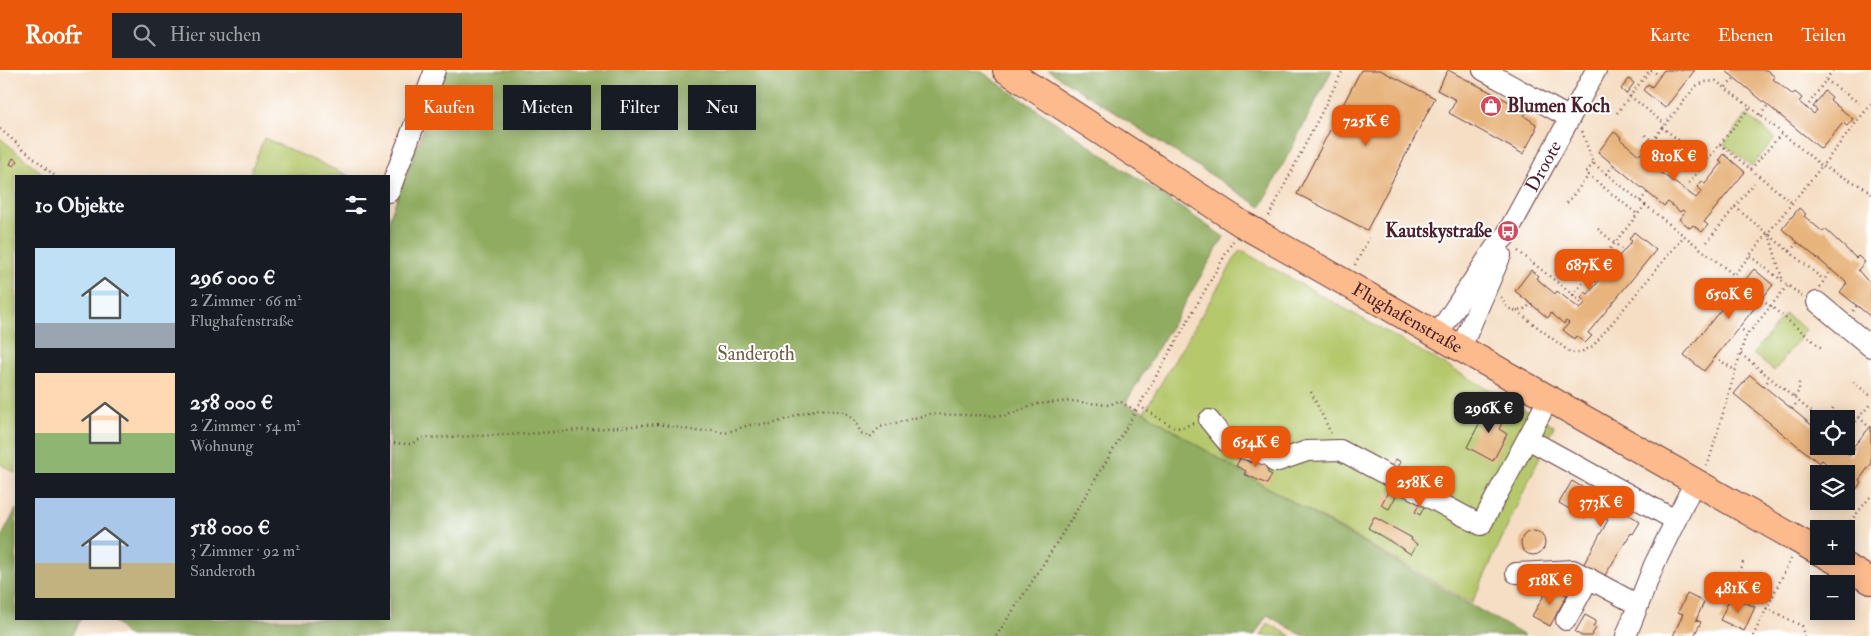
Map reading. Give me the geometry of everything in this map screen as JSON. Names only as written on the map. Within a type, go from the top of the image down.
[{"type":"main road","name":"Flughafenstraße","points":[[1006,70],[1437,335],[1810,547]]},
{"type":"main road","points":[[1843,565],[1871,581]]},
{"type":"street","points":[[390,189],[435,70]]},
{"type":"street","points":[[1483,70],[1576,124]]},
{"type":"street","name":"Droote","points":[[1461,348],[1504,249],[1511,243],[1576,124],[1596,70]]},
{"type":"street","name":"Droote","points":[[1437,335],[1496,246],[1511,243]]},
{"type":"street","points":[[1817,302],[1871,347]]},
{"type":"street","points":[[1209,420],[1227,442],[1279,461],[1307,451],[1340,450],[1481,525],[1550,398]]},
{"type":"street","points":[[1528,438],[1675,520]]},
{"type":"street","points":[[1626,636],[1675,520],[1695,481]]},
{"type":"street","points":[[1516,573],[1573,570],[1638,606]]},
{"type":"street","points":[[1566,620],[1589,578]]},
{"type":"path","points":[[996,636],[1025,594],[1254,222],[1343,70]]},
{"type":"path","points":[[1616,112],[1651,70],[1660,76]]},
{"type":"path","points":[[1806,108],[1833,70]]},
{"type":"path","points":[[1726,87],[1735,78]]},
{"type":"path","points":[[1826,80],[1859,103]]},
{"type":"path","points":[[1645,135],[1652,141],[1696,86],[1705,82],[1716,81],[1726,87],[1822,166],[1863,187],[1871,194]]},
{"type":"path","points":[[1630,96],[1665,124]]},
{"type":"path","points":[[1576,124],[1593,163],[1734,275],[1871,104]]},
{"type":"path","points":[[1760,115],[1768,105]]},
{"type":"path","points":[[1689,183],[1750,107]]},
{"type":"path","points":[[1662,127],[1706,162]]},
{"type":"path","points":[[0,129],[54,175]]},
{"type":"path","points":[[1751,169],[1782,133]]},
{"type":"path","points":[[1720,144],[1792,203]]},
{"type":"path","points":[[1593,163],[1586,173],[1637,214]]},
{"type":"path","points":[[1606,174],[1613,166]]},
{"type":"path","points":[[1567,203],[1589,175]]},
{"type":"path","points":[[1707,242],[1754,183]]},
{"type":"path","points":[[1640,201],[1647,193]]},
{"type":"path","points":[[1573,295],[1645,205]]},
{"type":"path","points":[[1735,207],[1824,280],[1831,269]]},
{"type":"path","points":[[1598,229],[1624,251]]},
{"type":"path","points":[[1768,233],[1773,241],[1784,283]]},
{"type":"path","points":[[1498,291],[1507,308],[1518,311],[1571,352],[1581,352],[1594,346],[1684,236]]},
{"type":"path","points":[[1354,266],[1369,238]]},
{"type":"path","points":[[1790,251],[1798,242]]},
{"type":"path","points":[[1511,243],[1583,304]]},
{"type":"path","points":[[1750,256],[1807,300],[1817,302]]},
{"type":"path","points":[[1573,261],[1598,283]]},
{"type":"path","points":[[1695,481],[1709,461],[1745,338],[1787,286]]},
{"type":"path","points":[[1762,300],[1823,349]]},
{"type":"path","points":[[1518,311],[1524,310],[1530,304]]},
{"type":"path","points":[[1854,310],[1857,305]]},
{"type":"path","points":[[1738,328],[1748,333]]},
{"type":"path","points":[[1741,354],[1810,410]]},
{"type":"path","points":[[1715,356],[1736,371]]},
{"type":"path","points":[[1764,386],[1770,378]]},
{"type":"path","points":[[1794,397],[1799,391],[1799,380]]},
{"type":"path","points":[[1853,382],[1871,396]]},
{"type":"path","points":[[1312,392],[1340,450]]},
{"type":"path","points":[[390,443],[411,444],[423,438],[527,434],[659,424],[696,431],[712,430],[725,433],[749,425],[772,424],[817,409],[845,412],[855,421],[861,434],[870,438],[880,427],[930,414],[1005,416],[1037,404],[1071,401],[1109,405],[1119,400],[1137,411]]},
{"type":"path","points":[[1792,409],[1798,400]]},
{"type":"path","points":[[1855,422],[1871,402]]},
{"type":"path","points":[[1139,406],[1173,427],[1182,428],[1189,423]]},
{"type":"path","points":[[1859,417],[1869,427]]},
{"type":"path","points":[[1851,520],[1871,496]]},
{"type":"path","points":[[1752,636],[1793,555]]},
{"type":"path","points":[[1728,595],[1744,560]]},
{"type":"path","points":[[1766,608],[1802,626],[1804,636]]},
{"type":"green space","name":"Sanderoth","points":[[446,70],[979,70],[1224,237],[1125,404],[1144,412],[1244,474],[1525,636],[1304,636],[1267,615],[1254,636],[128,636],[112,620],[390,620],[390,216],[423,130],[493,130],[493,85],[440,85]]},
{"type":"green space","points":[[1048,70],[1332,70],[1261,207]]},
{"type":"green space","points":[[1747,115],[1775,138],[1752,166],[1724,144]]},
{"type":"green space","points":[[0,138],[42,173],[41,175],[15,175],[15,472],[0,464]]},
{"type":"green space","points":[[264,138],[347,175],[249,175]]},
{"type":"green space","points":[[1240,250],[1554,426],[1472,603],[1244,474],[1144,412]]},
{"type":"green space","points":[[1785,314],[1806,330],[1774,371],[1753,354]]},
{"type":"green space","points":[[15,511],[15,620],[80,620],[72,636],[0,636],[0,540]]},
{"type":"green space","points":[[1268,623],[1291,636],[1261,636]]},
{"type":"building","points":[[1361,70],[1380,70],[1435,98],[1367,230],[1297,194]]},
{"type":"building","points":[[1448,70],[1527,111],[1524,116],[1536,124],[1536,130],[1523,154],[1449,113],[1456,100],[1437,90]]},
{"type":"building","points":[[1664,70],[1695,70],[1665,108],[1643,90],[1648,84],[1652,87]]},
{"type":"building","points":[[1725,70],[1767,70],[1775,77],[1773,79],[1793,95],[1795,92],[1802,98],[1799,102],[1814,114],[1817,110],[1813,107],[1825,91],[1832,97],[1830,100],[1853,119],[1847,126],[1843,123],[1821,149]]},
{"type":"building","points":[[1629,79],[1634,83],[1626,94],[1621,89]]},
{"type":"building","points":[[1614,132],[1639,155],[1641,153],[1654,164],[1653,167],[1696,198],[1702,191],[1697,187],[1702,181],[1705,184],[1722,163],[1719,161],[1724,154],[1745,172],[1704,222],[1708,225],[1702,232],[1693,225],[1690,228],[1679,219],[1685,212],[1682,210],[1680,212],[1668,202],[1664,206],[1598,152]]},
{"type":"building","points":[[13,158],[18,161],[14,166],[10,164]]},
{"type":"building","points":[[1799,208],[1806,214],[1804,216],[1823,232],[1825,229],[1856,258],[1858,256],[1865,262],[1858,270],[1871,285],[1871,317],[1840,292],[1847,283],[1782,229]]},
{"type":"building","points":[[1634,232],[1656,250],[1588,333],[1592,336],[1585,343],[1576,336],[1574,339],[1563,330],[1569,323],[1566,321],[1564,324],[1551,313],[1548,318],[1515,291],[1531,270],[1538,276],[1536,278],[1555,294],[1557,291],[1580,309],[1586,302],[1581,298],[1585,292],[1588,294],[1605,274],[1602,271],[1612,259],[1615,261],[1632,241],[1629,239]]},
{"type":"building","points":[[1754,269],[1773,285],[1704,371],[1684,355]]},
{"type":"building","points":[[1750,375],[1810,424],[1810,455],[1855,455],[1855,445],[1871,426],[1871,464],[1859,480],[1861,482],[1856,490],[1855,465],[1828,465],[1822,460],[1819,463],[1734,394]]},
{"type":"building","points":[[1489,405],[1506,415],[1499,429],[1507,434],[1493,461],[1467,447]]},
{"type":"building","points":[[1256,453],[1272,463],[1267,472],[1272,475],[1267,484],[1244,474],[1246,471],[1236,466],[1241,457],[1250,463]]},
{"type":"building","points":[[1396,459],[1401,462],[1395,472],[1390,469]]},
{"type":"building","points":[[1572,481],[1640,522],[1602,580],[1581,569],[1608,520],[1590,510],[1585,518],[1559,503]]},
{"type":"building","points":[[1388,492],[1396,496],[1389,509],[1381,505]]},
{"type":"building","points":[[1421,501],[1426,503],[1420,515],[1415,512]]},
{"type":"building","points":[[1374,517],[1412,538],[1411,540],[1417,544],[1411,554],[1368,528]]},
{"type":"building","points":[[1533,531],[1541,535],[1545,543],[1541,551],[1533,555],[1525,551],[1521,543],[1525,535]]},
{"type":"building","points":[[1550,585],[1567,595],[1550,626],[1532,616]]},
{"type":"building","points":[[1687,594],[1704,602],[1696,620],[1701,622],[1694,636],[1673,636],[1683,614],[1678,612]]},
{"type":"building","points":[[1731,596],[1755,607],[1744,631],[1720,620]]},
{"type":"building","points":[[1585,615],[1596,621],[1593,627],[1596,628],[1591,636],[1582,636],[1575,632]]},
{"type":"place","name":"Blumen Koch","points":[[1491,106]]},
{"type":"place","name":"Kautskystraße","points":[[1508,231]]}]
